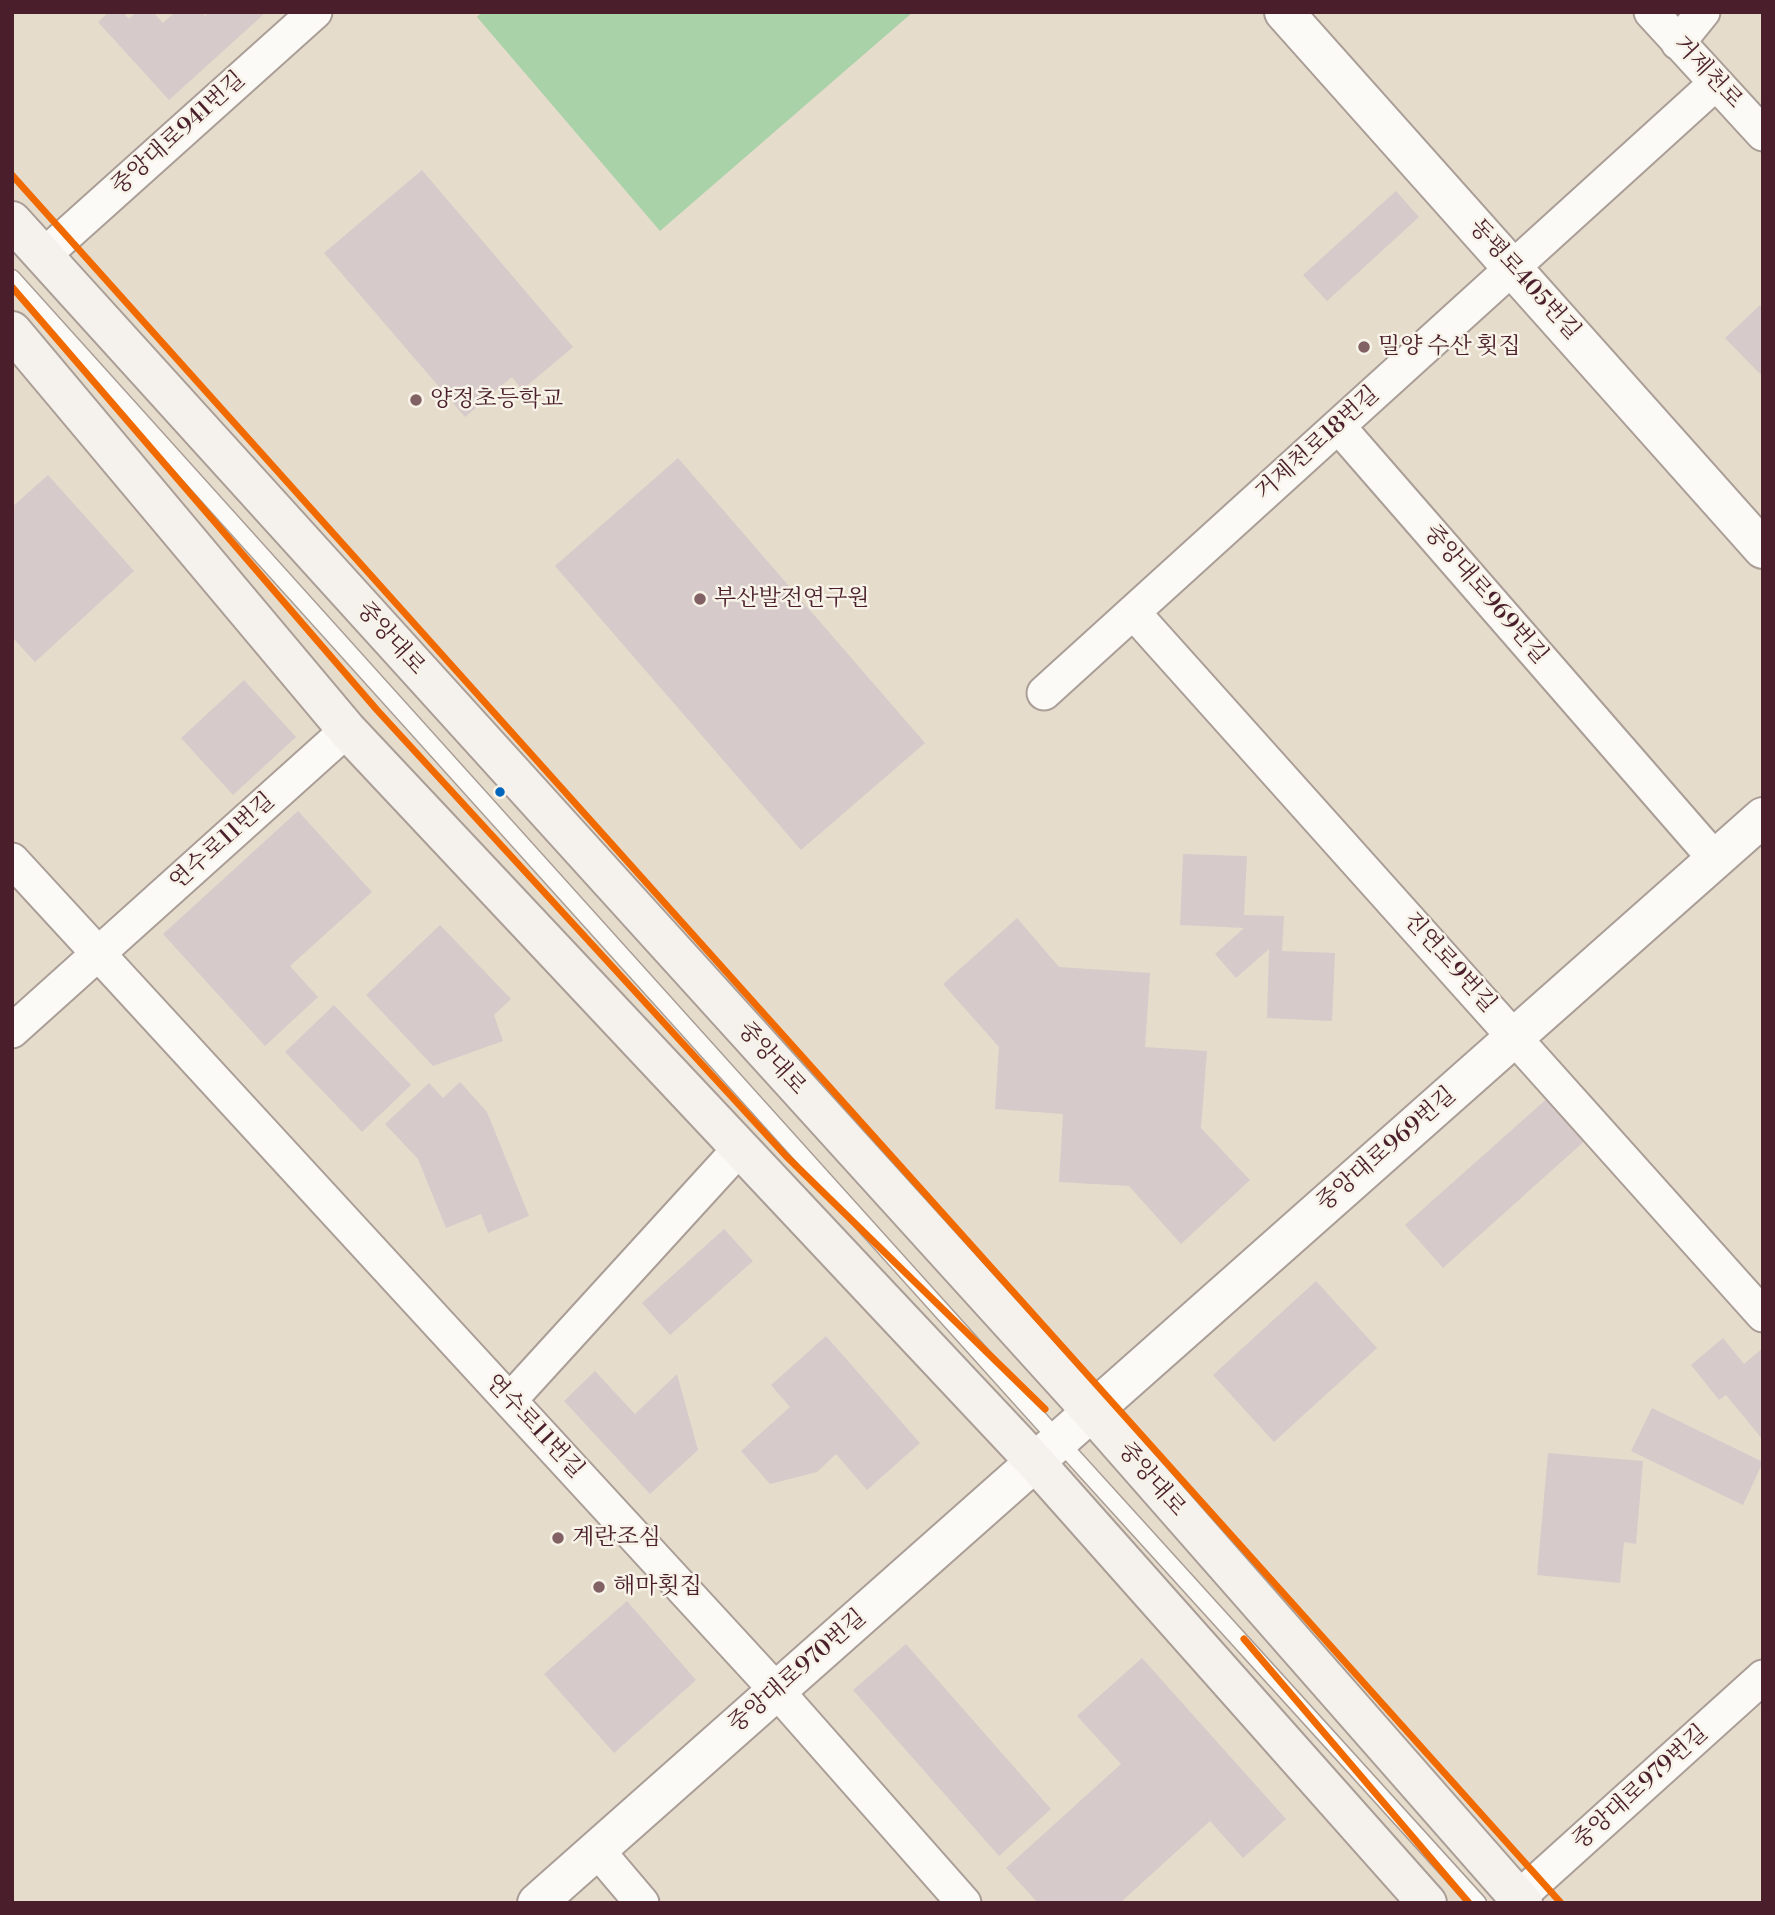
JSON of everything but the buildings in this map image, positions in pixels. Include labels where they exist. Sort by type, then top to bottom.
[{"type":"main road","name":"중앙대로","points":[[12,221],[1091,1411],[1520,1900]]},
{"type":"main road","points":[[12,331],[347,730],[740,1148],[1047,1452],[1427,1903]]},
{"type":"street","name":"중앙대로941번길","points":[[43,256],[315,12]]},
{"type":"street","name":"동평로405번길","points":[[1284,12],[1763,549]]},
{"type":"street","name":"거제천로","points":[[1651,12],[1763,134]]},
{"type":"street","points":[[1678,43],[1703,12]]},
{"type":"street","name":"거제천로18번길","points":[[1044,693],[1716,83]]},
{"type":"street","name":"중앙대로969번길","points":[[1338,426],[1715,859]]},
{"type":"street","name":"진연로9번길","points":[[1133,612],[1763,1315]]},
{"type":"street","name":"연수로11번길","points":[[99,955],[347,730]]},
{"type":"street","name":"중앙대로969번길","points":[[1047,1452],[1763,817]]},
{"type":"street","name":"연수로11번길","points":[[12,860],[776,1690],[964,1903]]},
{"type":"street","points":[[12,1031],[99,955]]},
{"type":"street","points":[[510,1400],[740,1148]]},
{"type":"street","name":"중앙대로970번길","points":[[537,1903],[1047,1452]]},
{"type":"street","name":"중앙대로979번길","points":[[1520,1900],[1763,1677]]},
{"type":"street","points":[[597,1850],[642,1903]]},
{"type":"lane","points":[[12,278],[1047,1452],[1478,1903]]},
{"type":"green space","points":[[482,12],[913,12],[660,231],[477,17]]},
{"type":"transit line","points":[[12,175],[1561,1903]]},
{"type":"transit line","points":[[12,287],[377,710],[786,1156],[1045,1409]]},
{"type":"transit line","points":[[1244,1639],[1469,1903]]},
{"type":"place","name":"밀양 수산 횟집","points":[[1364,347]]},
{"type":"place","name":"양정초등학교","points":[[416,400]]},
{"type":"place","name":"부산발전연구원","points":[[700,599]]},
{"type":"place","name":"계란조심","points":[[558,1538]]},
{"type":"place","name":"해마횟집","points":[[599,1587]]}]
